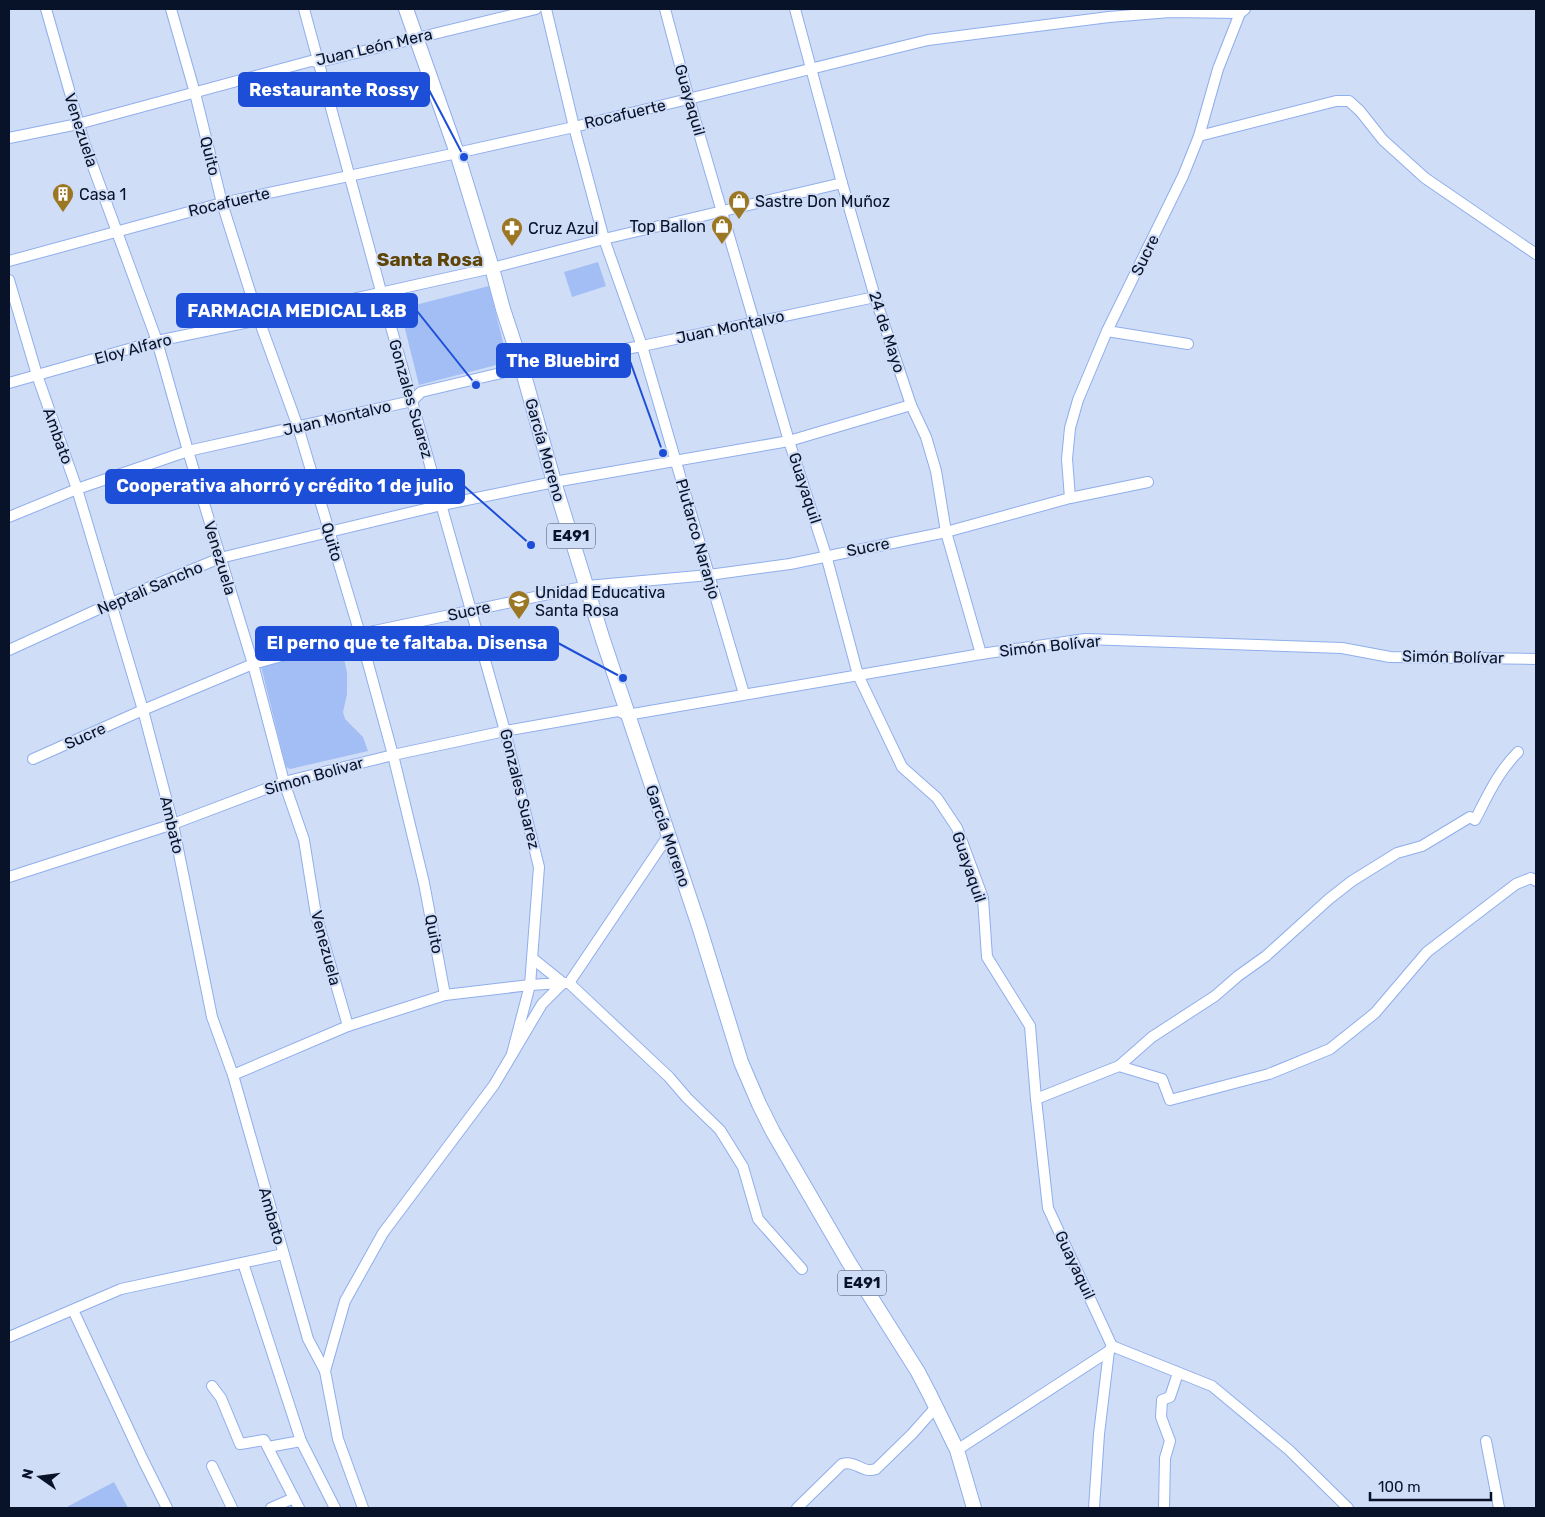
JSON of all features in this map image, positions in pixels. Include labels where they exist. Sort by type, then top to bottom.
[{"type":"highway","name":"García Moreno","points":[[406,9],[457,153],[522,368],[554,482],[627,715],[741,1062],[758,1104],[848,1261],[918,1372],[936,1407]]},
{"type":"highway","name":"E491","points":[[936,1407],[957,1450],[974,1508]]},
{"type":"street","name":"Venezuela","points":[[46,9],[78,124],[156,341],[253,664],[284,782],[304,840],[316,916],[348,1026]]},
{"type":"street","name":"Quito","points":[[171,9],[195,93],[222,203],[259,320],[298,427],[360,634],[393,755],[424,883],[446,995]]},
{"type":"street","name":"Gonzales Suarez","points":[[304,9],[381,292],[506,730],[539,867],[530,985],[512,1054]]},
{"type":"street","name":"Juan León Mera","points":[[9,138],[78,124],[311,61],[319,62],[536,9]]},
{"type":"street","name":"Plutarco Naranjo","points":[[546,9],[574,127],[604,239],[642,346],[744,694]]},
{"type":"street","name":"Guayaquil","points":[[665,9],[689,99],[789,441],[826,555],[858,675],[902,766],[937,798],[957,828],[983,898],[988,957],[1030,1026],[1048,1208],[1111,1348]]},
{"type":"street","name":"24 de Mayo","points":[[795,9],[875,297],[911,405],[926,437],[936,471],[946,532],[981,654]]},
{"type":"street","name":"Rocafuerte","points":[[9,261],[116,230],[222,203],[574,127],[928,40],[1109,13],[1170,10],[1243,11]]},
{"type":"street","name":"Sucre","points":[[1070,498],[1066,459],[1070,428],[1081,392],[1106,331],[1183,176],[1199,136],[1218,69],[1243,11]]},
{"type":"street","points":[[1199,136],[1336,100],[1349,101],[1360,111],[1383,140],[1425,178],[1536,254]]},
{"type":"street","name":"Eloy Alfaro","points":[[9,382],[156,341],[492,268],[604,239],[842,183]]},
{"type":"street","name":"Ambato","points":[[9,280],[36,375],[77,489],[143,710],[173,824],[212,1017],[233,1075],[308,1339],[325,1371]]},
{"type":"street","name":"Juan Montalvo","points":[[9,517],[77,489],[188,452],[412,401],[421,392],[522,368],[642,346],[875,297]]},
{"type":"street","points":[[1106,331],[1188,344]]},
{"type":"street","name":"Neptali Sancho","points":[[9,650],[112,603],[220,558],[329,531],[554,482],[789,441],[911,405]]},
{"type":"street","name":"Sucre","points":[[33,759],[253,664],[360,634],[587,586],[709,576],[790,564],[826,555],[946,532],[1070,498],[1148,482]]},
{"type":"street","name":"Simón Bolívar","points":[[627,715],[981,654],[1085,639],[1342,648],[1390,657],[1536,659]]},
{"type":"street","name":"Simon Bolivar","points":[[9,877],[173,824],[284,782],[506,730],[618,711],[627,715]]},
{"type":"street","points":[[1036,1099],[1119,1066],[1152,1037],[1215,996],[1238,976],[1266,956],[1329,899],[1352,881],[1397,852],[1422,846],[1470,818],[1475,820],[1498,776],[1518,752]]},
{"type":"street","points":[[363,1508],[338,1439],[325,1371],[345,1301],[383,1233],[494,1085],[542,1004],[566,983],[668,836]]},
{"type":"street","points":[[1119,1066],[1162,1080],[1170,1100],[1269,1074],[1330,1049],[1375,1013],[1427,952],[1516,884],[1531,878],[1536,881]]},
{"type":"street","points":[[532,958],[566,983],[669,1077],[687,1098],[720,1130],[743,1166],[758,1219],[802,1268]]},
{"type":"street","points":[[233,1075],[348,1026],[446,995],[530,985],[566,983]]},
{"type":"street","points":[[9,1337],[121,1289],[283,1254]]},
{"type":"street","points":[[243,1262],[301,1441],[335,1508]]},
{"type":"street","points":[[73,1310],[167,1508]]},
{"type":"street","points":[[1111,1348],[1212,1386],[1289,1450],[1348,1508]]},
{"type":"street","points":[[957,1450],[1111,1348]]},
{"type":"street","points":[[1094,1508],[1099,1434],[1111,1348]]},
{"type":"street","points":[[1164,1508],[1165,1458],[1170,1441],[1161,1417],[1162,1400],[1170,1396],[1178,1373]]},
{"type":"street","points":[[212,1386],[221,1398],[240,1444],[264,1440],[299,1508]]},
{"type":"street","points":[[797,1508],[842,1464],[849,1462],[864,1470],[871,1471],[876,1469],[912,1434],[936,1407]]},
{"type":"street","points":[[268,1447],[301,1441]]},
{"type":"street","points":[[1486,1441],[1499,1508]]},
{"type":"street","points":[[212,1466],[232,1508]]},
{"type":"street","points":[[271,1508],[294,1498]]},
{"type":"shaded area","points":[[598,262],[606,286],[572,297],[564,272]]},
{"type":"shaded area","points":[[489,286],[508,362],[419,385],[400,309]]},
{"type":"shaded area","points":[[338,644],[347,672],[347,694],[343,712],[345,719],[363,737],[368,751],[290,769],[286,767],[261,666]]},
{"type":"shaded area","points":[[114,1482],[128,1508],[65,1508]]},
{"type":"place","name":"Restaurante Rossy","points":[[464,157]]},
{"type":"place","name":"Casa 1","points":[[63,213]]},
{"type":"place","name":"Sastre Don Muñoz","points":[[739,220]]},
{"type":"place","name":"Top Ballon","points":[[722,245]]},
{"type":"place","name":"Cruz Azul","points":[[512,247]]},
{"type":"place","name":"FARMACIA MEDICAL L&B","points":[[476,385]]},
{"type":"place","name":"The Bluebird","points":[[663,453]]},
{"type":"place","name":"Cooperativa ahorró y crédito 1 de julio","points":[[531,545]]},
{"type":"place","name":"Unidad Educativa Santa Rosa","points":[[519,620]]},
{"type":"place","name":"El perno que te faltaba. Disensa","points":[[623,678]]},
{"type":"district","name":"Santa Rosa","points":[[430,259]]}]
